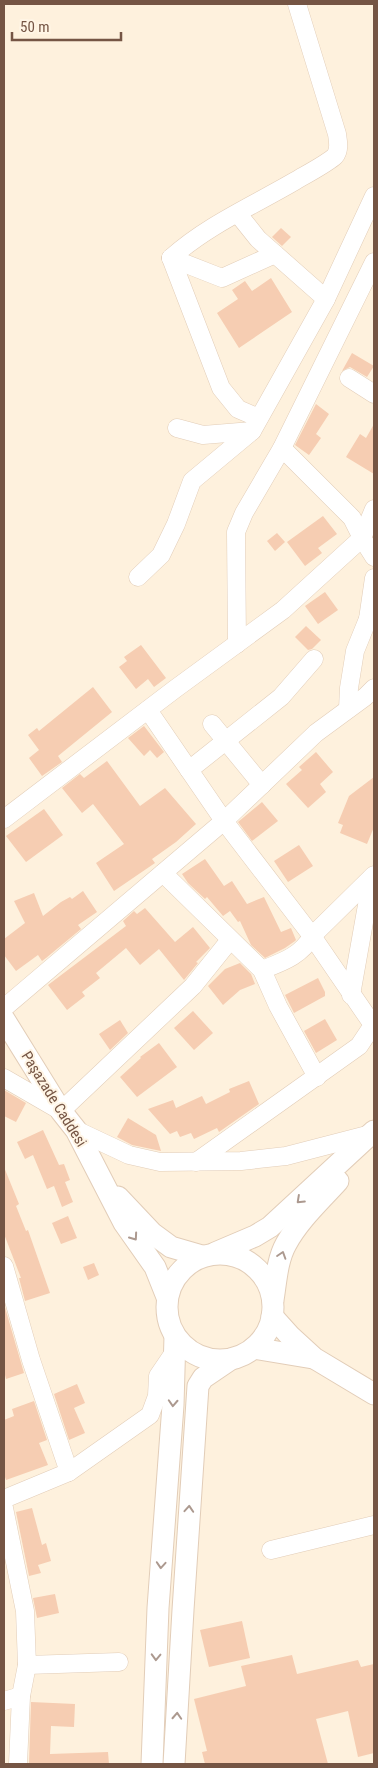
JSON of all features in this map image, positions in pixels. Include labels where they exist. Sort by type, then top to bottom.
[{"type":"street","points":[[171,258],[182,247],[306,175],[336,155],[338,146],[337,134],[297,4]]},
{"type":"street","points":[[138,577],[161,554],[176,524],[192,481],[255,425],[326,299],[374,196]]},
{"type":"street","points":[[238,214],[258,239],[326,299]]},
{"type":"street","points":[[171,258],[222,278],[275,254]]},
{"type":"street","points":[[171,258],[222,388],[238,409],[255,425]]},
{"type":"street","points":[[237,644],[236,532],[249,505],[282,448],[374,262]]},
{"type":"street","points":[[349,378],[374,394]]},
{"type":"street","points":[[177,428],[203,435],[255,425]]},
{"type":"street","points":[[282,448],[352,518],[374,557]]},
{"type":"street","points":[[4,819],[283,610],[362,538],[374,509]]},
{"type":"street","points":[[348,709],[349,688],[355,651],[371,620],[374,578]]},
{"type":"street","points":[[189,770],[281,697],[314,659]]},
{"type":"street","points":[[4,1008],[224,821],[316,733],[374,688]]},
{"type":"street","points":[[148,710],[224,821],[312,936],[373,1026],[360,1046],[196,1162]]},
{"type":"street","points":[[212,724],[262,785]]},
{"type":"street","points":[[163,873],[262,970],[278,1006],[317,1077]]},
{"type":"street","points":[[262,970],[289,960],[307,946],[312,936],[373,876]]},
{"type":"street","points":[[351,995],[373,876]]},
{"type":"street","points":[[4,1078],[61,1111],[193,986],[230,940]]},
{"type":"street","name":"Paşazade Caddesi","points":[[4,1019],[61,1111],[76,1130],[124,1223],[155,1267],[167,1297]]},
{"type":"street","points":[[76,1130],[129,1155],[160,1162],[241,1162],[286,1156],[374,1134]]},
{"type":"street","points":[[152,1764],[158,1608],[173,1405],[175,1344],[166,1311],[167,1297],[171,1284],[179,1272],[189,1263],[255,1236],[270,1227],[374,1134]]},
{"type":"street","points":[[175,1344],[184,1346],[194,1354],[212,1360],[231,1359],[243,1355],[263,1339],[269,1328],[278,1268],[286,1245],[300,1223],[340,1178],[374,1134]]},
{"type":"street","points":[[101,1180],[152,1232],[171,1247],[208,1255],[230,1254],[243,1258],[254,1266],[264,1277],[270,1289],[273,1309],[290,1336],[314,1358],[374,1394]]},
{"type":"street","points":[[4,1266],[30,1360],[69,1472]]},
{"type":"street","points":[[4,1499],[69,1472],[150,1415],[157,1396],[158,1376],[175,1344]]},
{"type":"street","points":[[254,1348],[314,1358]]},
{"type":"street","points":[[174,1764],[182,1610],[198,1386],[203,1378],[231,1359]]},
{"type":"street","points":[[4,1508],[25,1611],[27,1665],[21,1696],[18,1764]]},
{"type":"street","points":[[271,1550],[374,1525]]},
{"type":"street","points":[[27,1665],[119,1662]]},
{"type":"street","points":[[4,1702],[21,1696]]},
{"type":"building","points":[[281,228],[291,237],[282,246],[272,237]]},
{"type":"building","points":[[271,278],[292,312],[239,348],[217,313],[238,299],[232,290],[245,281],[252,291]]},
{"type":"building","points":[[352,353],[374,366],[367,377],[350,367],[342,371]]},
{"type":"building","points":[[316,404],[329,414],[316,434],[321,438],[309,455],[295,445]]},
{"type":"building","points":[[374,424],[374,474],[346,457],[360,434],[366,438]]},
{"type":"building","points":[[323,516],[337,534],[318,548],[322,553],[305,566],[287,542]]},
{"type":"building","points":[[277,533],[285,542],[275,551],[267,541]]},
{"type":"building","points":[[325,592],[338,610],[318,624],[305,606]]},
{"type":"building","points":[[306,626],[321,640],[312,649],[308,650],[295,637]]},
{"type":"building","points":[[141,645],[166,678],[154,687],[148,679],[136,689],[119,667],[127,661],[124,657]]},
{"type":"building","points":[[93,687],[112,712],[58,756],[62,762],[42,776],[29,758],[39,750],[28,735],[37,728],[39,731]]},
{"type":"building","points":[[144,726],[164,752],[157,758],[150,750],[144,756],[128,738]]},
{"type":"building","points":[[316,752],[333,772],[320,784],[326,792],[308,808],[286,784],[302,770],[299,767]]},
{"type":"building","points":[[107,761],[140,806],[165,788],[196,824],[176,842],[152,859],[155,863],[114,891],[96,863],[124,844],[93,804],[82,813],[62,788],[80,774],[84,778]]},
{"type":"building","points":[[374,777],[374,827],[367,844],[340,833],[343,825],[338,823],[349,796]]},
{"type":"building","points":[[262,802],[278,821],[252,841],[238,822]]},
{"type":"building","points":[[44,809],[63,835],[26,862],[6,836]]},
{"type":"building","points":[[299,845],[313,866],[288,882],[274,861]]},
{"type":"building","points":[[205,859],[224,886],[232,881],[247,904],[264,897],[281,932],[291,928],[296,940],[265,958],[251,945],[240,921],[238,922],[230,911],[223,916],[207,897],[205,899],[188,883],[182,874]]},
{"type":"building","points":[[83,891],[97,912],[78,925],[81,929],[42,961],[38,955],[16,971],[4,955],[4,939],[25,923],[14,901],[34,893],[43,916],[61,902],[70,897],[72,899]]},
{"type":"building","points":[[145,908],[175,942],[193,927],[210,948],[196,962],[198,963],[184,980],[159,949],[140,965],[126,948],[96,973],[100,978],[82,992],[85,996],[67,1010],[48,985],[126,926],[123,921],[134,911],[137,914]]},
{"type":"building","points":[[240,963],[251,974],[255,984],[240,990],[223,1005],[208,986],[225,969]]},
{"type":"building","points":[[318,978],[325,996],[294,1013],[285,995]]},
{"type":"building","points":[[193,1011],[213,1033],[194,1050],[174,1028]]},
{"type":"building","points":[[325,1019],[337,1040],[316,1053],[304,1031]]},
{"type":"building","points":[[120,1020],[128,1033],[110,1050],[99,1034]]},
{"type":"building","points":[[159,1043],[177,1067],[137,1097],[120,1077],[140,1057]]},
{"type":"building","points":[[249,1081],[259,1104],[219,1132],[217,1128],[194,1139],[191,1133],[180,1137],[177,1131],[170,1134],[148,1109],[173,1100],[176,1108],[202,1096],[206,1104],[230,1092],[229,1089]]},
{"type":"building","points":[[4,1090],[26,1103],[16,1122],[4,1116]]},
{"type":"building","points":[[128,1118],[156,1135],[161,1151],[132,1145],[117,1137]]},
{"type":"building","points":[[43,1130],[59,1165],[64,1164],[70,1180],[65,1182],[73,1202],[62,1207],[54,1186],[47,1189],[33,1155],[25,1159],[17,1142]]},
{"type":"building","points":[[4,1167],[19,1204],[16,1206],[26,1231],[28,1230],[50,1293],[25,1301],[19,1278],[21,1278],[4,1234]]},
{"type":"building","points":[[68,1216],[77,1238],[61,1244],[52,1223]]},
{"type":"building","points":[[94,1263],[99,1275],[88,1280],[83,1267]]},
{"type":"building","points":[[4,1304],[24,1373],[6,1379],[4,1371]]},
{"type":"building","points":[[77,1384],[85,1403],[74,1408],[85,1433],[69,1440],[54,1394]]},
{"type":"building","points":[[34,1401],[47,1440],[39,1443],[48,1465],[6,1480],[4,1474],[4,1420],[14,1416],[12,1409]]},
{"type":"building","points":[[32,1508],[42,1545],[46,1543],[51,1561],[38,1565],[41,1573],[29,1576],[16,1512]]},
{"type":"building","points":[[55,1594],[59,1613],[37,1618],[33,1598]]},
{"type":"building","points":[[242,1621],[250,1658],[209,1667],[200,1630]]},
{"type":"building","points":[[292,1655],[297,1674],[358,1660],[361,1667],[374,1664],[374,1753],[358,1757],[348,1711],[316,1719],[328,1764],[205,1764],[202,1752],[207,1751],[194,1699],[246,1686],[241,1666]]},
{"type":"building","points":[[31,1702],[75,1704],[74,1727],[51,1726],[50,1754],[108,1752],[109,1764],[29,1764]]}]
